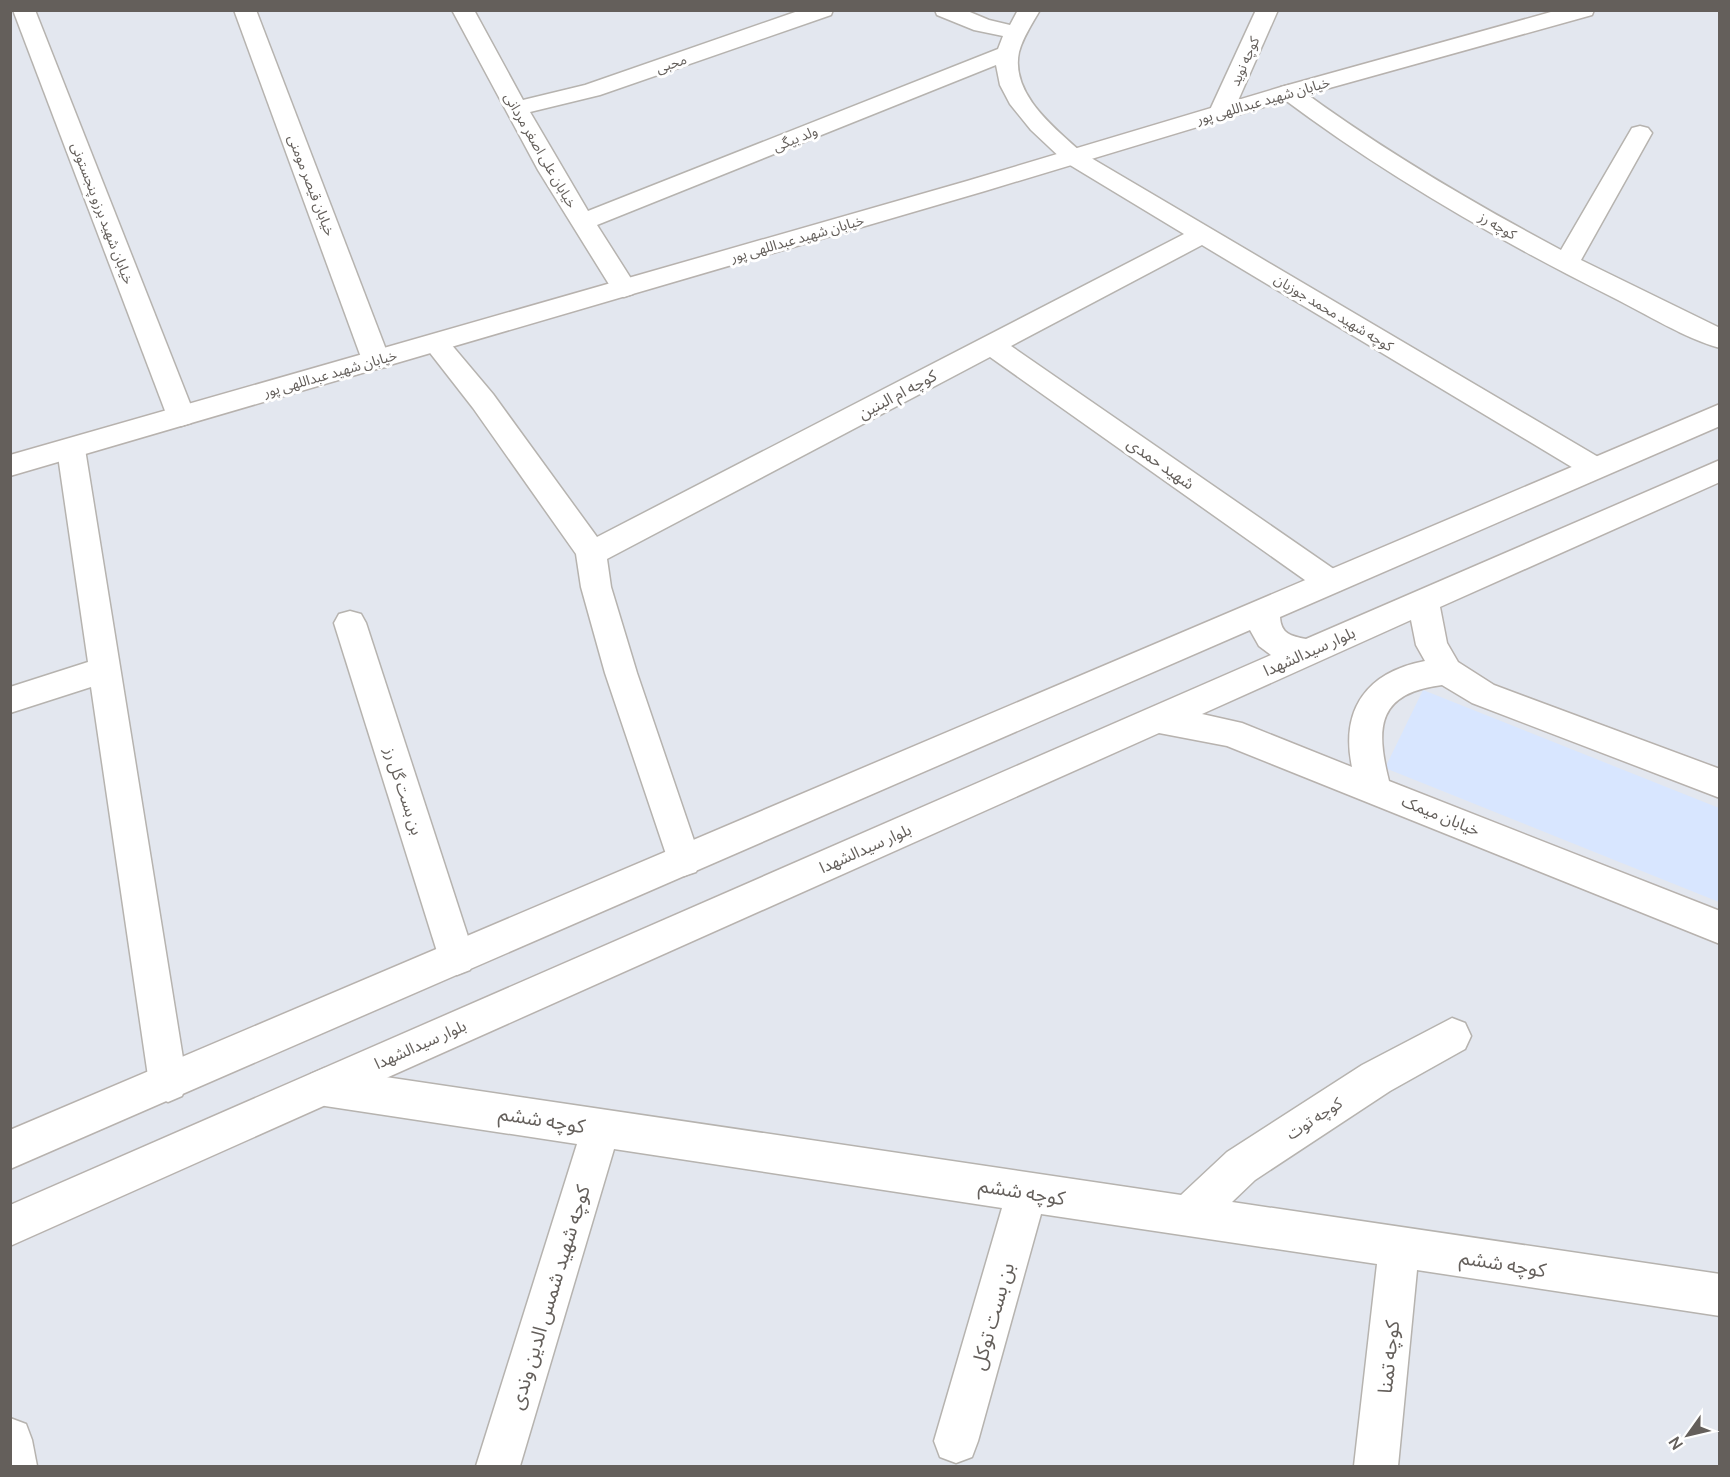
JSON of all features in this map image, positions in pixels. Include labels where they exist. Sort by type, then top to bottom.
[{"type":"street","name":"خیابان شهید برزو پنجستونی","points":[[24,10],[181,417]]},
{"type":"street","name":"خیابان قیصر مومنی","points":[[245,10],[376,360]]},
{"type":"street","name":"خیابان علی اصغر مردانی","points":[[462,10],[550,170],[624,288]]},
{"type":"street","name":"محبی","points":[[517,108],[592,90],[823,10]]},
{"type":"street","points":[[945,10],[982,25],[1012,43],[1029,10]]},
{"type":"street","name":"کوچه نوید","points":[[1221,112],[1267,10]]},
{"type":"street","name":"خیابان شهید عبداللهی پور","points":[[10,466],[1289,92],[1584,10]]},
{"type":"street","name":"کوچه شهید محمد جوزیان","points":[[1012,43],[1006,68],[1013,90],[1039,126],[1073,157],[1595,468]]},
{"type":"street","name":"ولد بیگی","points":[[583,222],[1012,43]]},
{"type":"street","name":"کوچه رز","points":[[1289,92],[1374,154],[1566,264],[1719,339]]},
{"type":"street","points":[[1566,264],[1640,132]]},
{"type":"street","name":"کوچه ام البنین","points":[[591,554],[1203,234]]},
{"type":"street","points":[[436,343],[483,401],[591,554],[596,586],[621,673],[684,861]]},
{"type":"street","name":"شهید حمدی","points":[[992,345],[1330,582]]},
{"type":"street","points":[[10,1150],[1719,414]]},
{"type":"street","points":[[71,449],[168,1083]]},
{"type":"street","name":"بلوار سیدالشهدا","points":[[10,1226],[1719,470]]},
{"type":"street","points":[[1423,601],[1432,645],[1447,671],[1483,694],[1719,784]]},
{"type":"street","points":[[1264,611],[1264,627],[1270,640],[1281,647],[1308,652]]},
{"type":"street","name":"بن بست گل رز","points":[[350,623],[457,958]]},
{"type":"street","points":[[10,700],[105,670]]},
{"type":"street","points":[[1374,788],[1364,735],[1368,716],[1383,695],[1401,681],[1420,675],[1447,671]]},
{"type":"street","name":"خیابان میمک","points":[[1157,719],[1230,733],[1374,788],[1719,928]]},
{"type":"street","name":"کوچه توت","points":[[1188,1216],[1241,1167],[1376,1078],[1452,1036]]},
{"type":"street","name":"کوچه ششم","points":[[325,1087],[1719,1295]]},
{"type":"street","name":"کوچه شهید شمس الدین وندی","points":[[498,1467],[601,1128]]},
{"type":"street","name":"بن بست توکل","points":[[956,1441],[1027,1192]]},
{"type":"street","name":"کوچه تمنا","points":[[1376,1467],[1399,1247]]},
{"type":"street","points":[[10,1440],[15,1467]]},
{"type":"shaded area","points":[[1423,690],[1719,808],[1719,902],[1385,768]]}]
